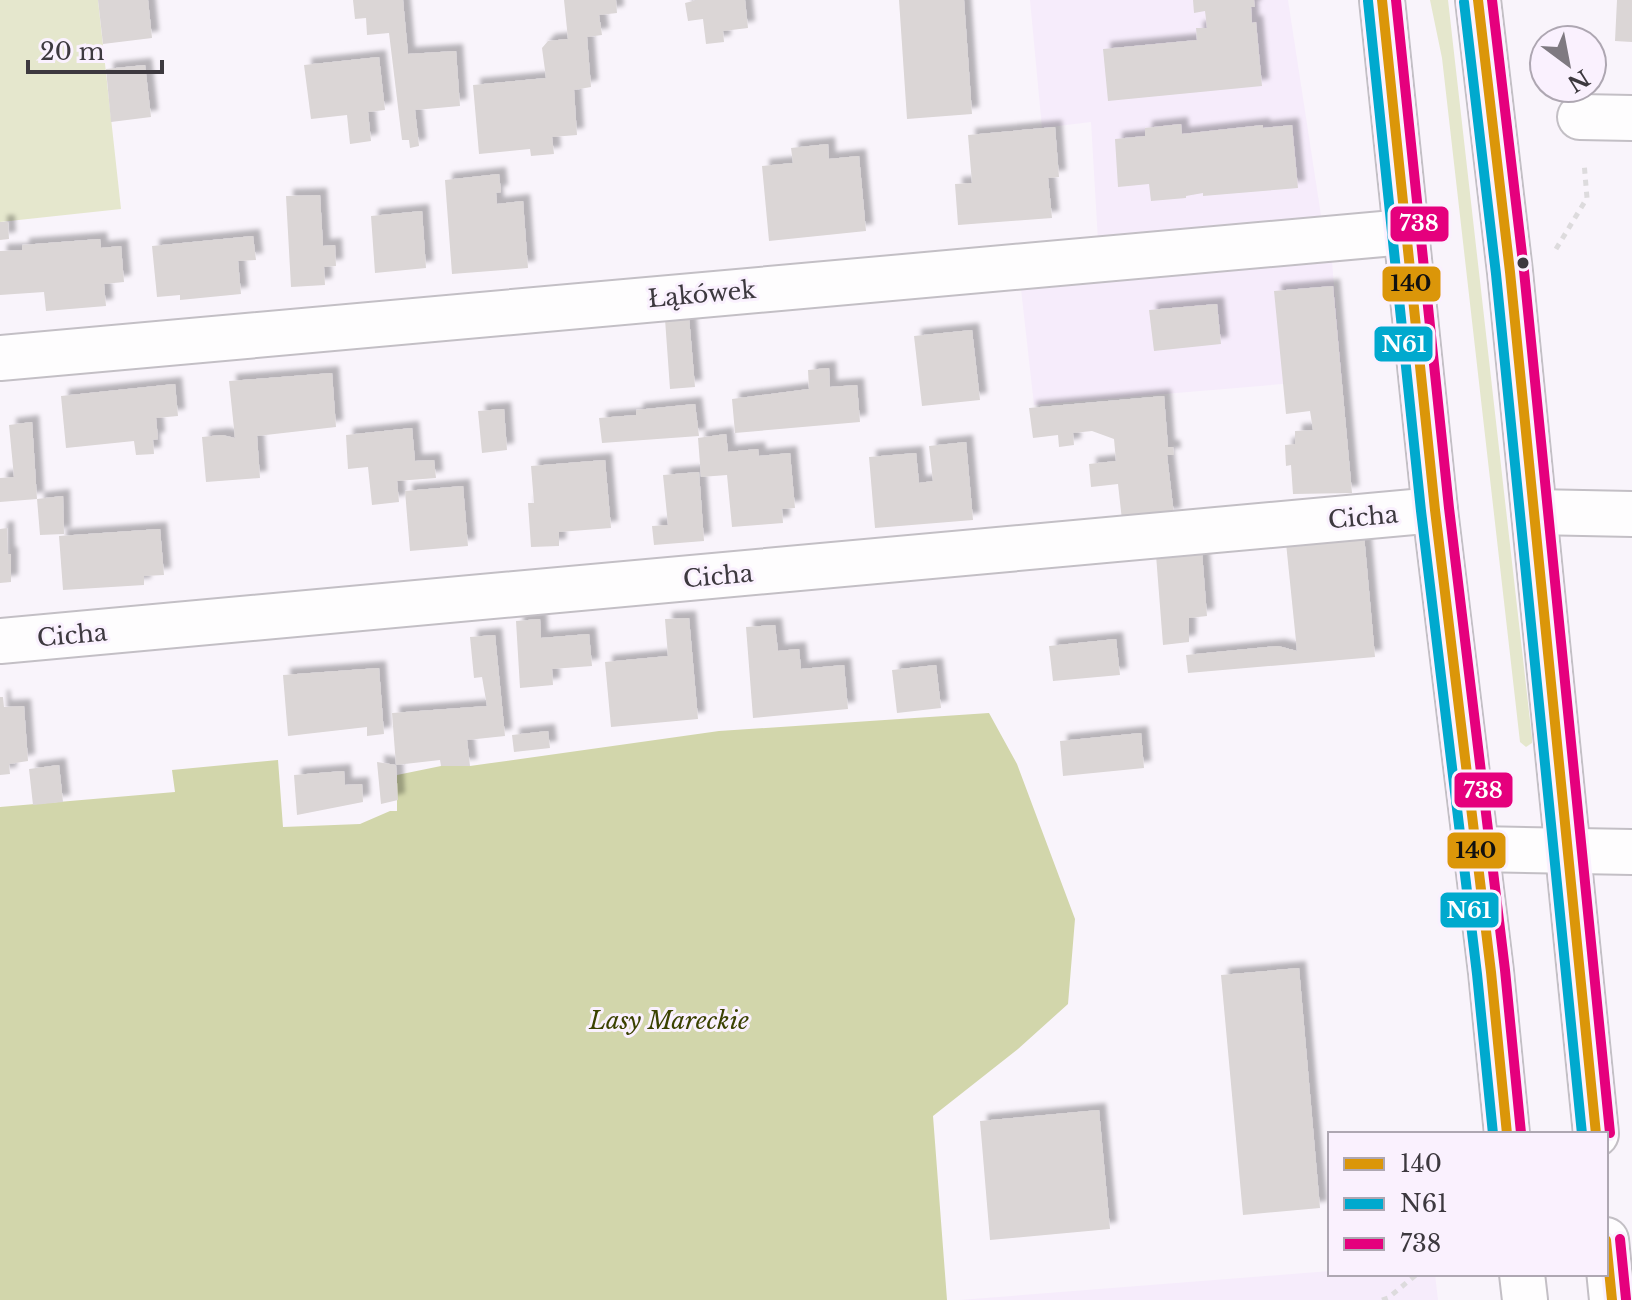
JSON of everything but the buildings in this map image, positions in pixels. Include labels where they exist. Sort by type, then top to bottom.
[{"type":"street","points":[[1382,0],[1435,510],[1477,849],[1507,1132]]},
{"type":"street","points":[[1478,0],[1534,512],[1596,1132]]},
{"type":"street","points":[[1580,117],[1632,118]]},
{"type":"street","name":"Łąkówek","points":[[0,358],[1405,232]]},
{"type":"street","name":"Cicha","points":[[0,641],[1435,510]]},
{"type":"street","points":[[1534,512],[1632,514]]},
{"type":"street","points":[[1477,849],[1632,852]]},
{"type":"street","points":[[1608,1260],[1612,1300]]},
{"type":"street","points":[[1522,1276],[1525,1300]]},
{"type":"path","points":[[1556,249],[1587,198],[1580,117]]},
{"type":"path","points":[[1382,1300],[1415,1276]]},
{"type":"shaded area","points":[[1030,0],[1288,0],[1322,222],[1098,241],[1091,122],[1042,128]]},
{"type":"shaded area","points":[[1331,250],[1342,379],[1034,405],[1021,289]]},
{"type":"shaded area","points":[[1328,1271],[1328,1276],[1435,1276],[1438,1300],[959,1300]]},
{"type":"green space","points":[[0,0],[98,0],[121,209],[0,222]]},
{"type":"green space","points":[[1430,0],[1448,0],[1532,738],[1532,743],[1526,747],[1520,742],[1442,58]]},
{"type":"green space","name":"Lasy Mareckie","points":[[989,713],[1017,764],[1075,919],[1068,1004],[1018,1049],[933,1116],[947,1300],[0,1300],[0,807],[175,792],[172,770],[278,760],[283,827],[360,824],[397,811],[397,775],[441,766],[470,766],[719,731]]},
{"type":"transit line","name":"140","points":[[1382,0],[1435,510],[1491,972],[1507,1132]]},
{"type":"transit line","name":"738","points":[[1396,0],[1449,508],[1505,970],[1521,1132]]},
{"type":"transit line","name":"140","points":[[1478,0],[1510,272],[1596,1132]]},
{"type":"transit line","name":"738","points":[[1492,0],[1524,271],[1610,1133]]},
{"type":"transit line","name":"N61","points":[[1368,1],[1421,511],[1477,974],[1493,1132]]},
{"type":"transit line","name":"N61","points":[[1464,2],[1496,274],[1582,1132]]},
{"type":"transit line","name":"738","points":[[1620,1239],[1626,1299]]},
{"type":"transit line","name":"140","points":[[1608,1260],[1612,1300]]}]
